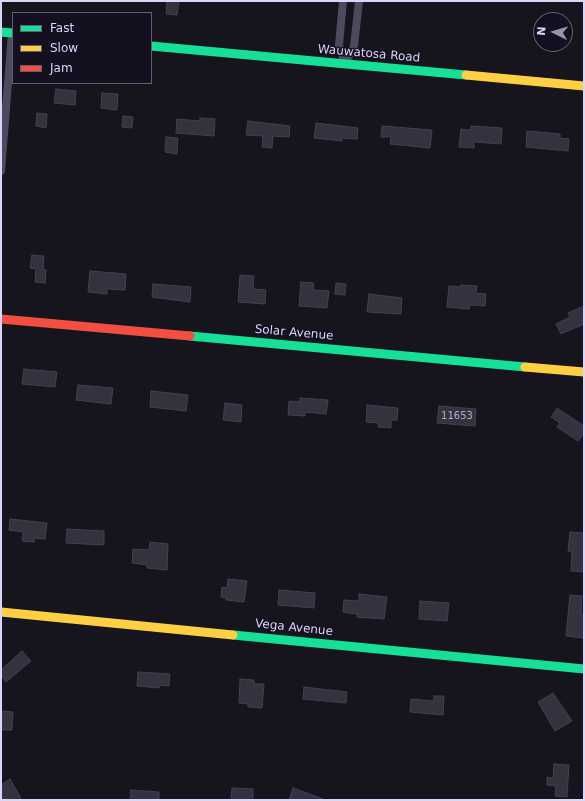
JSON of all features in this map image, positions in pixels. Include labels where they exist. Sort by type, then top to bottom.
[{"type":"street","points":[[343,1],[339,45],[345,64]]},
{"type":"street","points":[[345,64],[354,46],[359,1]]},
{"type":"street","points":[[1,32],[12,33]]},
{"type":"street","points":[[1,171],[12,44]]},
{"type":"street","name":"Wauwatosa Road","points":[[152,46],[584,86]]},
{"type":"street","name":"Solar Avenue","points":[[1,319],[584,372]]},
{"type":"street","name":"Vega Avenue","points":[[1,612],[584,668]]},
{"type":"building","points":[[167,1],[179,1],[177,15],[166,14]]},
{"type":"building","points":[[56,89],[76,91],[75,105],[54,103]]},
{"type":"building","points":[[102,93],[118,94],[117,110],[101,108]]},
{"type":"building","points":[[37,113],[47,114],[46,128],[36,126]]},
{"type":"building","points":[[123,116],[133,117],[132,128],[122,127]]},
{"type":"building","points":[[200,118],[215,119],[214,136],[176,133],[177,119],[200,121]]},
{"type":"building","points":[[248,121],[290,126],[289,137],[273,136],[272,148],[262,147],[263,136],[246,135]]},
{"type":"building","points":[[316,123],[358,128],[357,139],[342,138],[342,141],[314,138]]},
{"type":"building","points":[[382,126],[432,130],[430,148],[390,144],[391,137],[381,137]]},
{"type":"building","points":[[471,126],[502,128],[501,144],[474,142],[474,148],[459,147],[461,129],[471,130]]},
{"type":"building","points":[[527,131],[560,134],[560,138],[569,139],[568,151],[526,147]]},
{"type":"building","points":[[166,137],[178,138],[177,154],[165,152]]},
{"type":"building","points":[[32,255],[44,256],[43,269],[46,270],[45,283],[35,282],[36,269],[30,268]]},
{"type":"building","points":[[90,271],[126,274],[125,290],[107,289],[107,294],[88,292]]},
{"type":"building","points":[[240,275],[254,276],[253,289],[266,290],[265,304],[238,302]]},
{"type":"building","points":[[301,282],[314,283],[313,290],[329,291],[327,308],[299,306]]},
{"type":"building","points":[[336,283],[346,284],[345,295],[335,294]]},
{"type":"building","points":[[153,284],[191,287],[190,302],[152,297]]},
{"type":"building","points":[[461,285],[477,286],[476,293],[486,294],[485,306],[470,305],[469,309],[447,307],[449,286],[461,287]]},
{"type":"building","points":[[369,294],[402,298],[401,314],[367,312]]},
{"type":"building","points":[[584,306],[584,324],[561,334],[556,324],[570,317],[568,313]]},
{"type":"building","points":[[24,369],[57,372],[55,387],[22,384]]},
{"type":"building","points":[[78,385],[113,388],[111,404],[76,400]]},
{"type":"building","points":[[151,391],[188,395],[186,411],[150,407]]},
{"type":"building","points":[[300,398],[328,400],[326,414],[305,412],[305,416],[288,415],[289,401],[300,402]]},
{"type":"building","points":[[225,403],[242,405],[241,422],[223,420]]},
{"type":"building","points":[[367,405],[398,408],[397,420],[391,420],[391,428],[378,427],[379,423],[366,422]]},
{"type":"building","points":[[439,406],[476,409],[475,426],[437,423]]},
{"type":"building","points":[[557,408],[584,426],[584,433],[578,441],[557,427],[560,423],[551,417]]},
{"type":"building","points":[[10,519],[47,523],[45,539],[34,538],[34,542],[22,541],[23,532],[9,530]]},
{"type":"building","points":[[67,529],[104,531],[104,545],[66,543]]},
{"type":"building","points":[[570,532],[584,533],[584,572],[571,571],[572,551],[568,551]]},
{"type":"building","points":[[150,542],[168,544],[167,570],[147,568],[147,565],[132,563],[133,549],[149,550]]},
{"type":"building","points":[[228,579],[247,581],[244,602],[226,600],[226,598],[221,597],[222,587],[227,588]]},
{"type":"building","points":[[279,590],[315,593],[314,608],[278,605]]},
{"type":"building","points":[[359,594],[387,597],[384,619],[357,617],[357,614],[343,612],[344,600],[359,601]]},
{"type":"building","points":[[570,595],[582,596],[581,614],[584,614],[583,638],[566,636]]},
{"type":"building","points":[[420,601],[449,603],[447,621],[419,619]]},
{"type":"building","points":[[22,651],[31,661],[6,682],[1,675],[1,670]]},
{"type":"building","points":[[138,672],[170,674],[169,686],[160,685],[159,688],[137,686]]},
{"type":"building","points":[[240,679],[254,680],[254,684],[264,684],[262,708],[248,707],[248,704],[239,703]]},
{"type":"building","points":[[304,687],[347,692],[346,703],[303,699]]},
{"type":"building","points":[[553,693],[572,721],[555,731],[538,702]]},
{"type":"building","points":[[434,696],[444,696],[443,715],[410,712],[411,699],[434,701]]},
{"type":"building","points":[[1,711],[13,712],[12,730],[1,730]]},
{"type":"building","points":[[554,764],[569,765],[567,797],[555,796],[556,786],[547,785],[547,777],[553,778]]},
{"type":"building","points":[[10,779],[22,800],[4,800],[1,796],[1,785]]},
{"type":"building","points":[[232,788],[253,789],[253,800],[231,800]]},
{"type":"building","points":[[293,788],[323,799],[323,800],[289,800]]},
{"type":"building","points":[[131,790],[159,792],[159,800],[130,800]]},
{"type":"traffic: fast","points":[[1,32],[12,33]]},
{"type":"traffic: fast","points":[[152,46],[466,75]]},
{"type":"traffic: fast","points":[[190,336],[525,367]]},
{"type":"traffic: fast","points":[[233,635],[584,669]]},
{"type":"traffic: slow","points":[[466,75],[584,86]]},
{"type":"traffic: slow","points":[[525,367],[584,372]]},
{"type":"traffic: slow","points":[[1,612],[233,635]]},
{"type":"traffic: jam","points":[[1,319],[190,336]]}]
